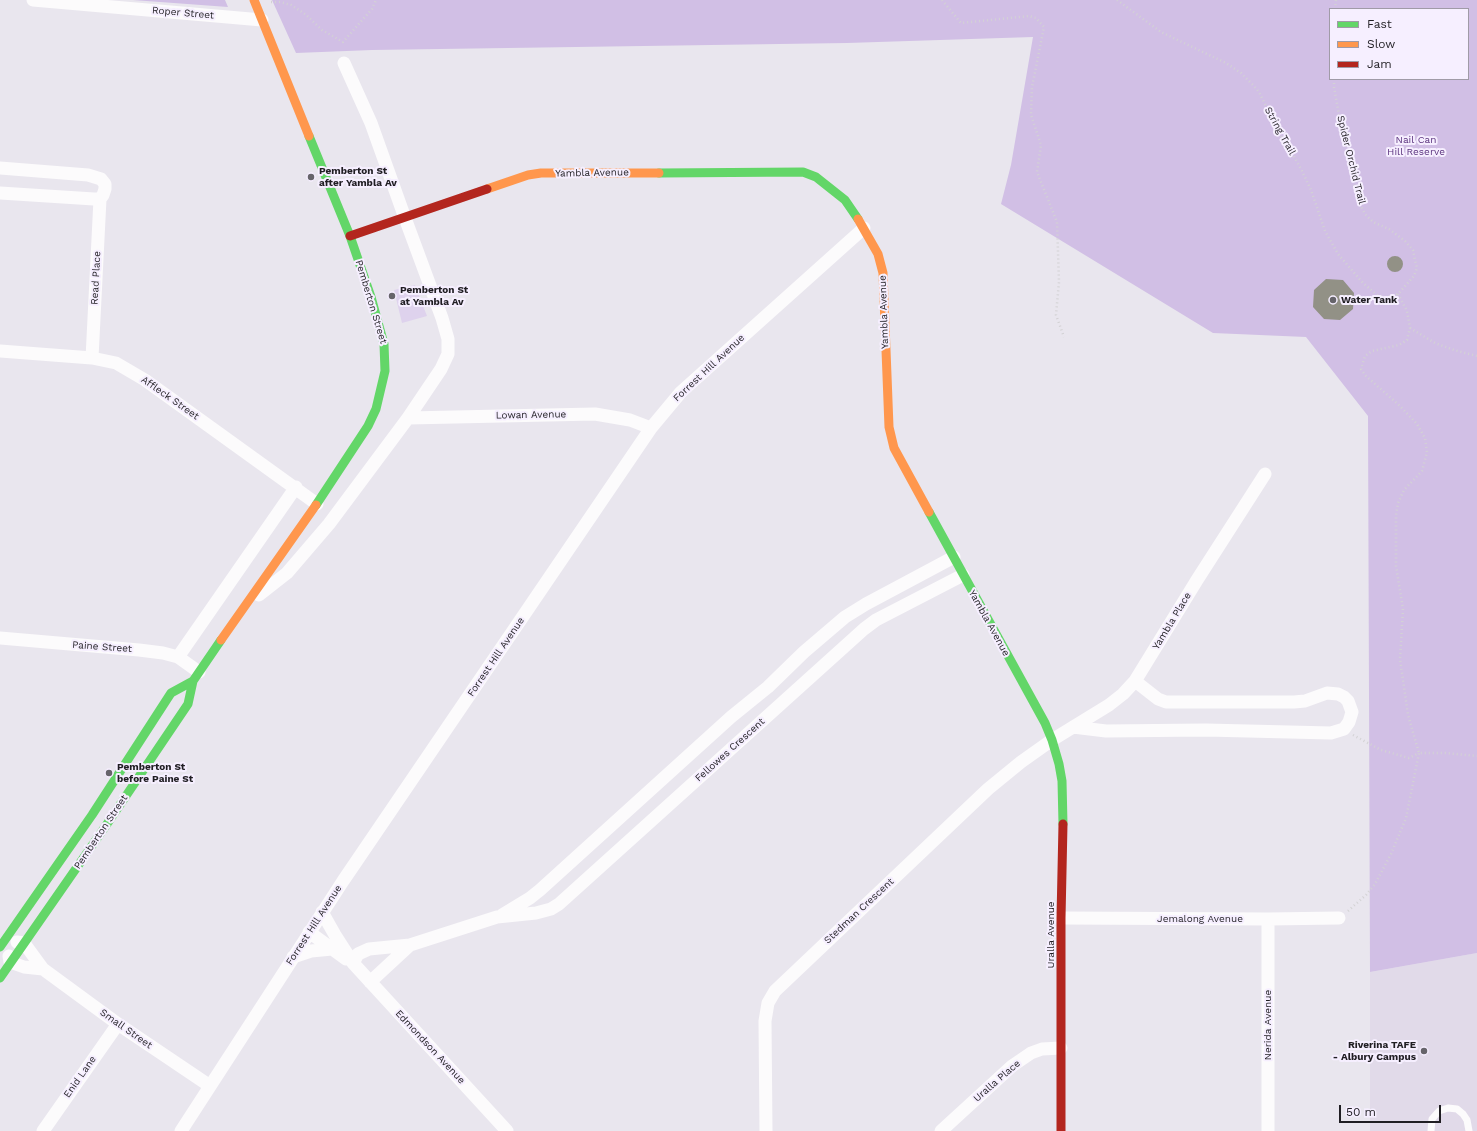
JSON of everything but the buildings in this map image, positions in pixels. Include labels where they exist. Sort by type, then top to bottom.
[{"type":"street","name":"Roper Street","points":[[33,0],[262,20]]},
{"type":"street","name":"Pemberton Street","points":[[0,978],[188,704],[196,677],[317,504],[368,426],[376,409],[385,371],[384,344],[371,297],[350,236],[254,1]]},
{"type":"street","name":"Pemberton Street","points":[[245,606],[287,573],[329,524],[408,418],[441,369],[448,354],[448,339],[444,323],[371,123],[344,63]]},
{"type":"street","name":"Read Place","points":[[0,168],[88,175],[101,179],[105,184],[103,195],[100,198],[92,358]]},
{"type":"street","name":"Yambla Avenue","points":[[350,236],[528,175],[541,173],[792,171],[803,172],[816,177],[829,186],[845,200],[864,228],[878,254],[883,273],[889,427],[894,448],[1045,723],[1052,740]]},
{"type":"street","points":[[0,193],[94,200],[100,198]]},
{"type":"street","name":"Forrest Hill Avenue","points":[[181,1131],[322,912],[651,428],[681,392],[864,228]]},
{"type":"street","name":"Affleck Street","points":[[0,351],[92,358],[116,363],[145,380],[296,487],[317,504]]},
{"type":"street","name":"Lowan Avenue","points":[[408,418],[595,414],[630,420],[651,428]]},
{"type":"street","name":"Yambla Place","points":[[1052,740],[1109,705],[1135,681],[1197,580],[1265,474]]},
{"type":"street","points":[[178,657],[296,487]]},
{"type":"street","name":"Fellowes Crescent","points":[[497,918],[530,898],[540,890],[731,717],[768,687],[804,652],[845,617],[866,604],[954,557]]},
{"type":"street","name":"Fellowes Crescent","points":[[353,963],[358,954],[369,949],[410,945],[497,918],[536,913],[550,909],[559,904],[864,628],[876,620],[963,576]]},
{"type":"street","name":"Paine Street","points":[[0,638],[139,650],[178,657],[196,677]]},
{"type":"street","name":"Pemberton Street","points":[[2,941],[92,815],[171,693],[196,677]]},
{"type":"street","points":[[1073,726],[1106,731],[1206,730],[1331,733],[1344,729],[1351,718],[1351,707],[1348,701],[1338,694],[1327,693],[1305,701],[1294,702],[1166,702],[1158,699],[1135,681]]},
{"type":"street","name":"Uralla Avenue","points":[[1052,740],[1059,764],[1063,797],[1061,918],[1061,1131]]},
{"type":"street","name":"Stedman Crescent","points":[[766,1131],[765,1021],[768,1003],[775,991],[988,790],[1020,762],[1052,740]]},
{"type":"street","points":[[92,815],[107,824]]},
{"type":"street","name":"Edmondson Avenue","points":[[322,912],[334,935],[353,963],[507,1131]]},
{"type":"street","name":"Jemalong Avenue","points":[[1061,918],[1339,918]]},
{"type":"street","name":"Nerida Avenue","points":[[1268,919],[1268,1131]]},
{"type":"street","name":"Edmondson Avenue","points":[[309,932],[353,963]]},
{"type":"street","points":[[10,962],[2,941],[24,943]]},
{"type":"street","name":"Small Street","points":[[24,943],[43,969],[118,1024],[210,1086]]},
{"type":"street","name":"Fellowes Crescent","points":[[370,982],[410,945]]},
{"type":"street","points":[[293,957],[311,951],[332,949]]},
{"type":"street","name":"Small Street","points":[[10,962],[24,967],[43,969]]},
{"type":"street","name":"Enid Lane","points":[[43,1131],[118,1024]]},
{"type":"street","name":"Uralla Place","points":[[941,1131],[1012,1066],[1031,1053],[1042,1049],[1061,1048]]},
{"type":"lane","points":[[1430,1131],[1432,1120],[1439,1111],[1448,1108],[1457,1109],[1463,1114],[1467,1120],[1469,1131]]},
{"type":"path","points":[[254,1],[280,2],[291,5],[322,30],[343,42],[372,9],[376,0]]},
{"type":"path","points":[[942,0],[961,23],[1029,16],[1036,18],[1044,27],[1032,87],[1031,115],[1041,146],[1037,172],[1058,222],[1059,282],[1056,315],[1064,337]]},
{"type":"path","name":"String Trail","points":[[1117,0],[1161,32],[1226,62],[1241,73],[1253,85],[1259,92],[1283,140],[1302,171],[1311,190],[1325,231],[1338,254],[1377,295],[1385,297],[1398,294]]},
{"type":"path","name":"Spider Orchid Trail","points":[[1334,80],[1339,115],[1358,200],[1365,214],[1373,222],[1389,230],[1405,241],[1413,250],[1417,268],[1414,276],[1398,294]]},
{"type":"path","points":[[1339,918],[1366,895],[1375,884],[1391,854],[1406,818],[1419,753],[1408,715],[1400,659],[1403,610],[1396,566],[1395,540],[1398,502],[1404,490],[1422,471],[1427,452],[1425,438],[1417,424],[1400,406],[1366,376],[1361,369],[1365,356],[1372,351],[1399,345],[1407,340],[1410,328],[1407,310],[1398,294]]},
{"type":"path","points":[[1410,328],[1435,343],[1477,356]]},
{"type":"path","points":[[1344,729],[1381,750],[1409,758],[1419,753],[1445,753],[1477,756]]},
{"type":"shaded area","points":[[415,285],[427,316],[402,323],[394,290]]},
{"type":"shaded area","name":"Riverina TAFE - Albury Campus","points":[[1477,953],[1477,1131],[1370,1131],[1370,972]]},
{"type":"green space","points":[[133,0],[225,0],[228,7]]},
{"type":"green space","name":"Nail Can Hill Reserve","points":[[272,0],[1477,0],[1477,953],[1370,972],[1368,416],[1306,337],[1213,333],[1001,204],[1011,165],[1033,37],[847,43],[372,50],[296,53]]},
{"type":"traffic: fast","points":[[309,136],[350,236],[371,297],[384,344],[385,371],[376,409],[368,426],[316,505]]},
{"type":"traffic: fast","points":[[659,173],[803,172],[816,177],[845,200],[858,219]]},
{"type":"traffic: fast","points":[[929,512],[1045,723],[1059,764],[1062,781],[1063,824]]},
{"type":"traffic: fast","points":[[0,978],[188,704],[193,681],[221,640]]},
{"type":"traffic: fast","points":[[0,947],[92,815],[171,693],[193,681]]},
{"type":"traffic: slow","points":[[254,0],[309,136]]},
{"type":"traffic: slow","points":[[487,189],[528,175],[541,173],[659,173]]},
{"type":"traffic: slow","points":[[858,219],[878,254],[883,273],[889,427],[894,448],[929,512]]},
{"type":"traffic: slow","points":[[221,640],[316,505]]},
{"type":"traffic: jam","points":[[350,236],[487,189]]},
{"type":"traffic: jam","points":[[1061,1131],[1061,918],[1063,824]]},
{"type":"place","name":"Pemberton St after Yambla Av","points":[[311,177]]},
{"type":"place","name":"Pemberton St at Yambla Av","points":[[392,296]]},
{"type":"place","name":"Water Tank","points":[[1333,300]]},
{"type":"place","name":"Pemberton St before Paine St","points":[[109,773]]},
{"type":"place","name":"Riverina TAFE - Albury Campus","points":[[1424,1051]]}]
